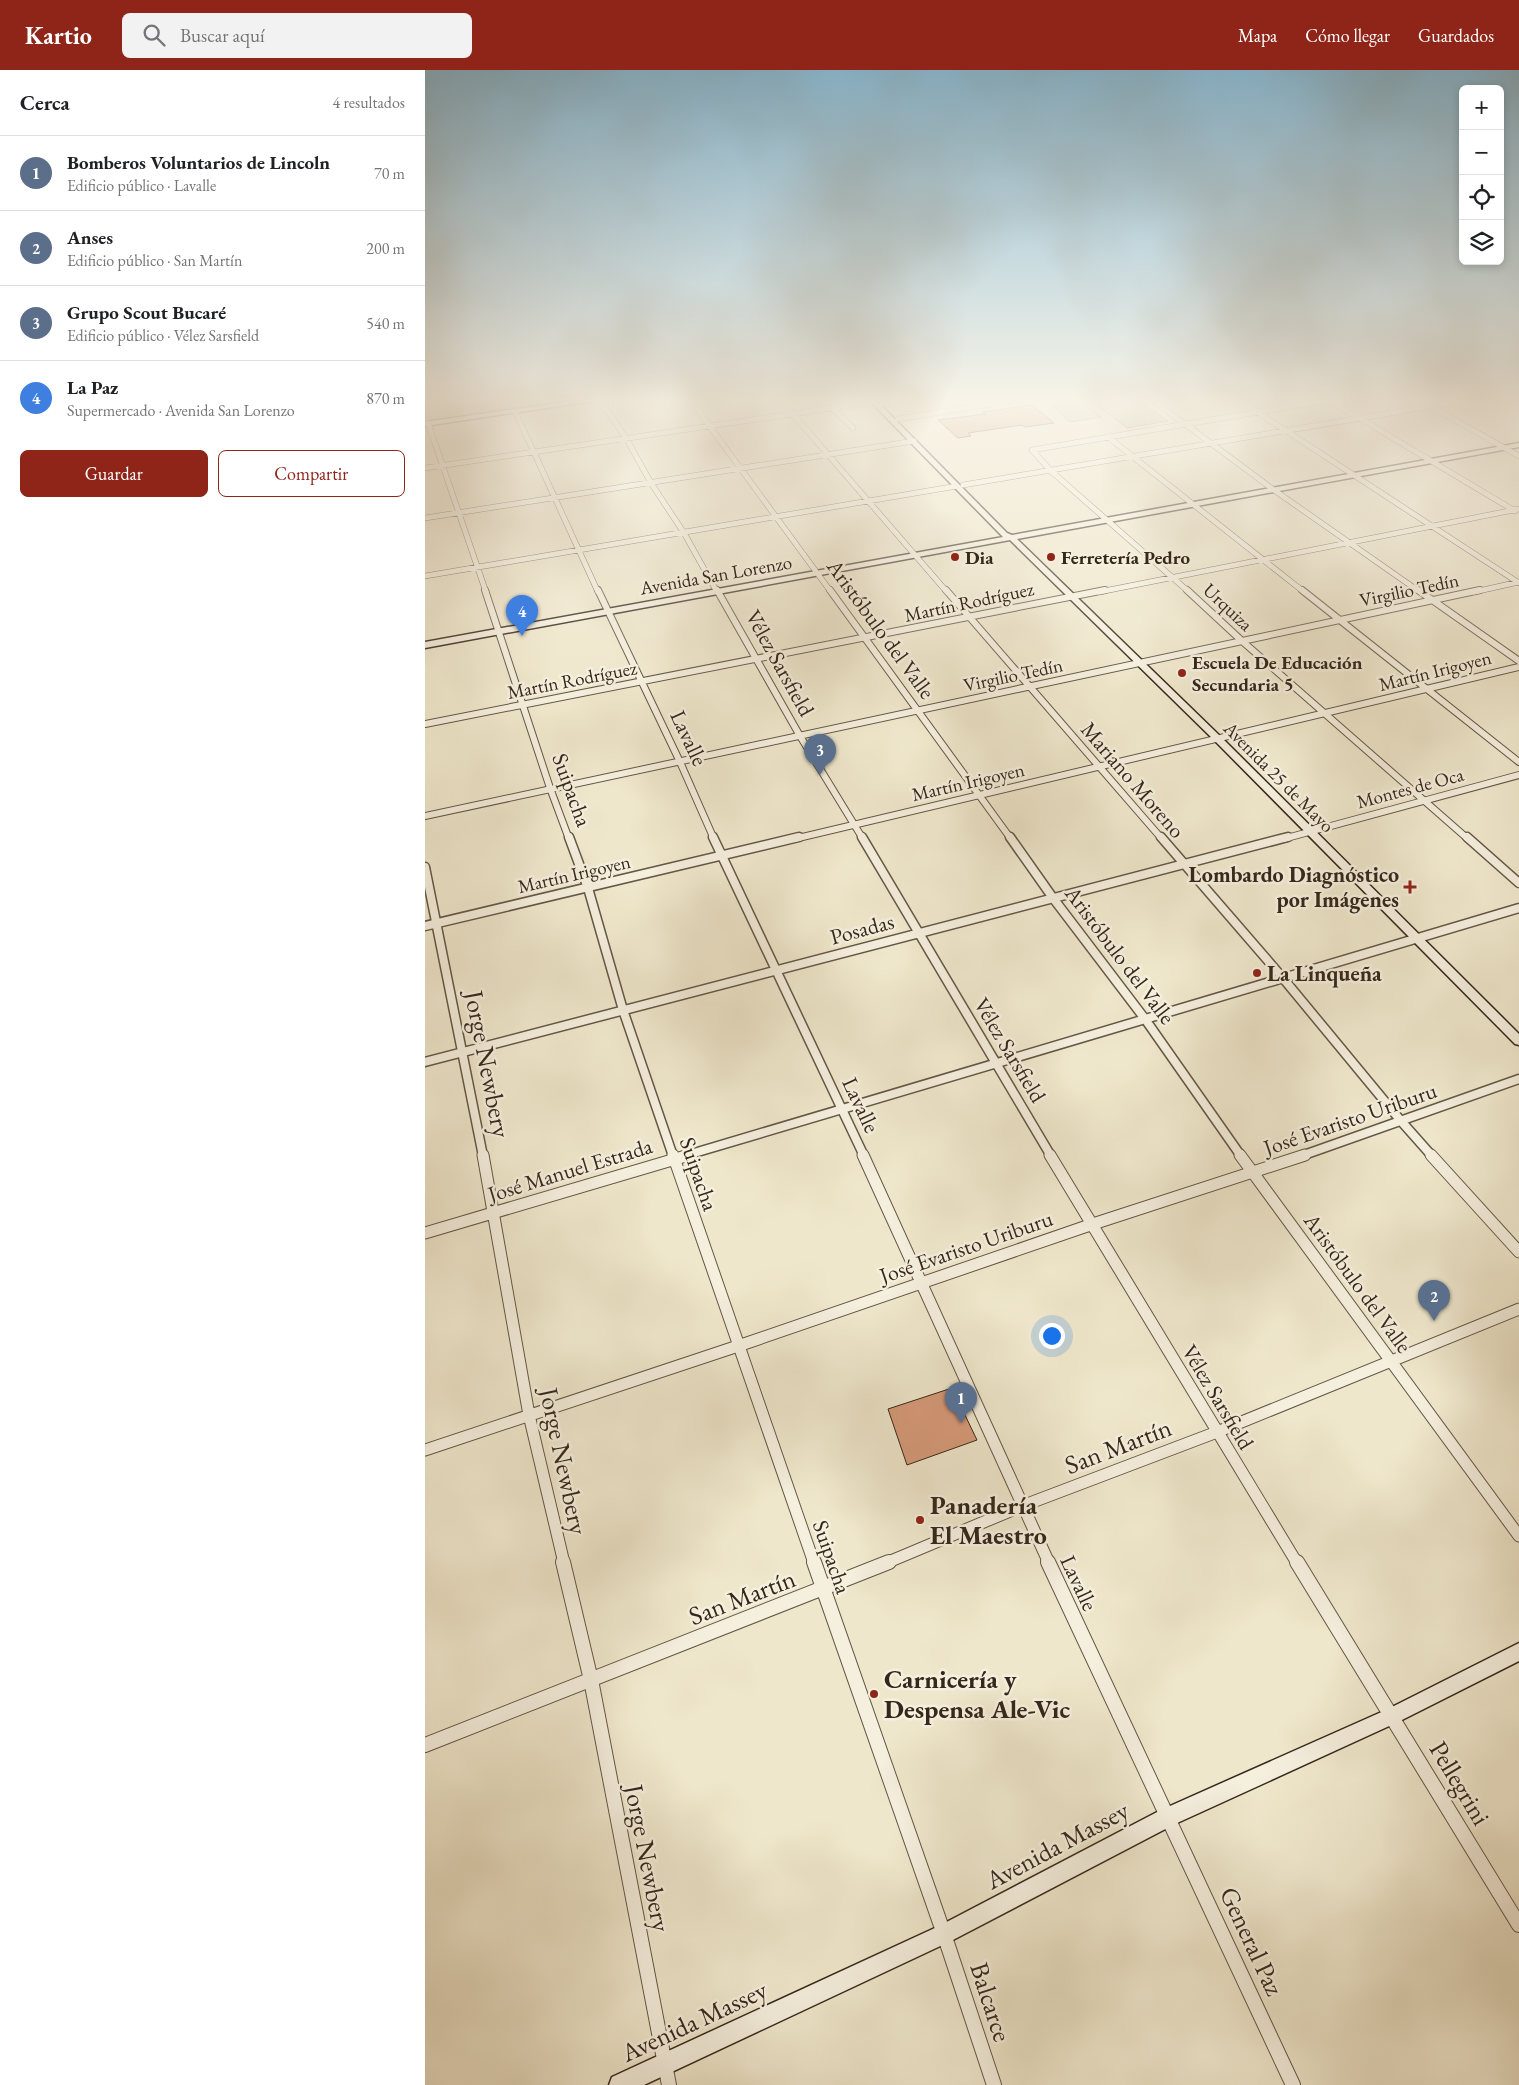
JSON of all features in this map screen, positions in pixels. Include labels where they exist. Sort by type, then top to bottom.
[{"type":"main road","name":"Avenida 25 de Mayo","points":[[967,492],[1012,534],[1012,538],[1217,738],[1519,1041]]},
{"type":"main road","name":"Avenida San Lorenzo","points":[[425,645],[1262,492]]},
{"type":"main road","name":"Avenida Massey","points":[[620,2085],[944,1934],[1168,1817],[1392,1716],[1519,1652]]},
{"type":"street","name":"Suipacha","points":[[451,492],[499,631],[550,788],[587,888],[623,1010],[738,1346],[944,1934]]},
{"type":"street","name":"Lavalle","points":[[554,492],[579,551],[681,762],[722,857],[842,1108],[1022,1506],[1168,1817]]},
{"type":"street","points":[[425,518],[590,492]]},
{"type":"street","name":"Vélez Sarsfield","points":[[657,492],[684,533],[718,591],[799,736],[920,932],[996,1064],[1217,1432],[1392,1716]]},
{"type":"street","name":"Aristóbulo del Valle","points":[[757,492],[981,796],[1053,898],[1145,1020],[1253,1173],[1519,1536]]},
{"type":"street","name":"Mariano Moreno","points":[[861,492],[1282,978],[1401,1121],[1519,1252]]},
{"type":"street","points":[[425,576],[926,492]]},
{"type":"street","name":"Urquiza","points":[[1075,492],[1173,577],[1242,641],[1519,883]]},
{"type":"street","points":[[1177,492],[1519,762]]},
{"type":"street","points":[[1277,492],[1519,661]]},
{"type":"street","points":[[1381,492],[1519,582]]},
{"type":"street","points":[[1483,492],[1517,511]]},
{"type":"street","name":"Martín Rodríguez","points":[[425,724],[1072,596],[1517,511]]},
{"type":"street","name":"Virgilio Tedín","points":[[425,816],[1519,582]]},
{"type":"street","name":"Martín Irigoyen","points":[[425,926],[981,796],[1217,738],[1430,690],[1519,667]]},
{"type":"street","name":"Montes de Oca","points":[[1309,832],[1519,775]]},
{"type":"street","name":"Posadas","points":[[425,1062],[1309,832]]},
{"type":"street","name":"Jorge Newbery","points":[[425,868],[494,1212],[529,1415],[591,1680],[669,2085]]},
{"type":"street","name":"José Manuel Estrada","points":[[425,1233],[1519,908]]},
{"type":"street","name":"José Evaristo Uriburu","points":[[425,1450],[738,1346],[1093,1224],[1253,1173],[1519,1079]]},
{"type":"street","name":"San Martín","points":[[425,1745],[824,1589],[1022,1506],[1217,1432],[1393,1362],[1519,1309]]},
{"type":"street","name":"Pellegrini","points":[[1392,1716],[1519,1925]]},
{"type":"street","name":"General Paz","points":[[1168,1817],[1293,2085]]},
{"type":"street","name":"Balcarce","points":[[944,1934],[994,2085]]},
{"type":"building","points":[[952,1388],[977,1440],[907,1465],[888,1409]]},
{"type":"place","name":"Dia","points":[[955,557]]},
{"type":"place","name":"Ferretería Pedro","points":[[1051,557]]},
{"type":"place","name":"La Paz","points":[[522,636]]},
{"type":"place","name":"Escuela De Educación Secundaria 5","points":[[1182,673]]},
{"type":"place","name":"Grupo Scout Bucaré","points":[[820,775]]},
{"type":"place","name":"Lombardo Diagnóstico por Imágenes","points":[[1410,887]]},
{"type":"place","name":"La Linqueña","points":[[1257,973]]},
{"type":"place","name":"Anses","points":[[1434,1321]]},
{"type":"place","name":"Bomberos Voluntarios de Lincoln","points":[[961,1423]]},
{"type":"place","name":"Panadería El Maestro","points":[[920,1520]]},
{"type":"place","name":"Carnicería y Despensa Ale-Vic","points":[[874,1694]]}]
